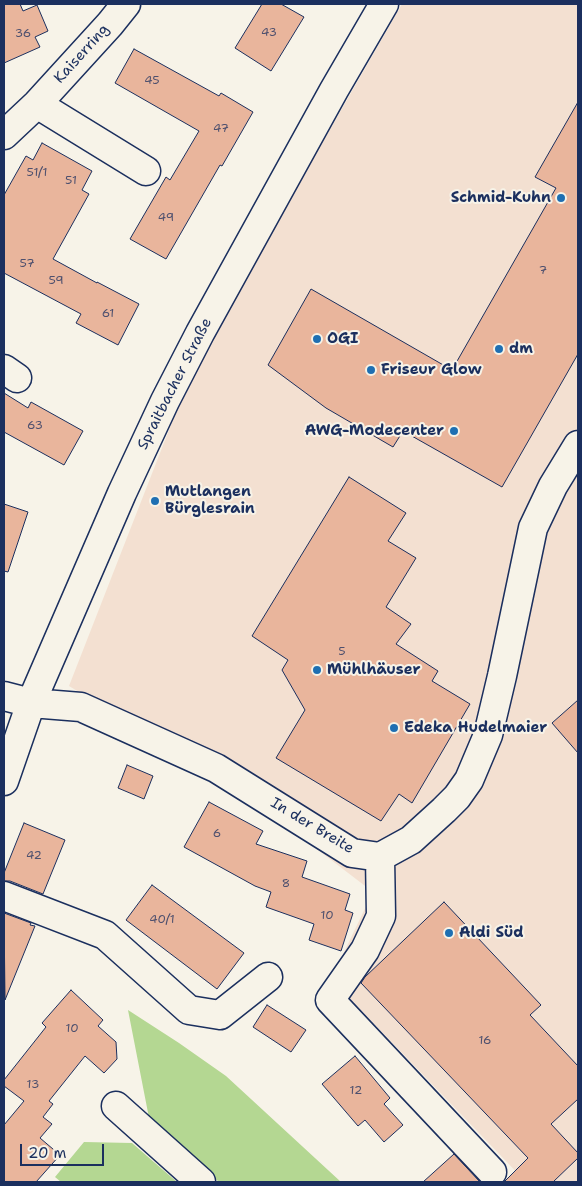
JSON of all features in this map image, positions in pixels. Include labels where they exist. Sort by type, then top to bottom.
[{"type":"street","name":"Kaiserring","points":[[4,135],[37,104],[126,4]]},
{"type":"street","name":"Spraitbacher Straße","points":[[4,782],[31,703],[122,494],[165,401],[209,315],[384,4]]},
{"type":"street","points":[[37,104],[146,170]]},
{"type":"street","points":[[492,1172],[330,1000],[365,950],[381,916],[380,857],[411,840],[457,797],[469,780],[488,735],[533,528],[553,486],[578,447]]},
{"type":"street","points":[[4,696],[31,703]]},
{"type":"street","name":"In der Breite","points":[[31,703],[81,707],[216,768],[352,853],[380,857]]},
{"type":"street","points":[[4,896],[105,935],[188,1010],[220,1015],[268,977]]},
{"type":"street","points":[[116,1106],[201,1182]]},
{"type":"shaded area","points":[[402,4],[578,4],[578,1182],[526,1182],[331,979],[373,892],[233,785],[69,686],[194,366]]},
{"type":"green space","points":[[128,1010],[226,1076],[341,1182],[219,1182],[150,1123]]},
{"type":"green space","points":[[84,1142],[132,1143],[177,1182],[61,1182],[55,1177]]},
{"type":"building","points":[[4,4],[20,4],[23,11],[37,5],[48,31],[35,37],[40,47],[4,63]]},
{"type":"building","points":[[262,4],[281,4],[304,17],[271,71],[235,48]]},
{"type":"building","points":[[134,49],[219,96],[221,93],[253,112],[166,259],[130,239],[166,177],[170,180],[199,131],[115,83]]},
{"type":"building","points":[[578,102],[578,354],[502,487],[403,431],[393,447],[326,408],[268,365],[311,289],[452,370],[556,188],[535,177]]},
{"type":"building","points":[[42,143],[92,171],[82,190],[89,194],[53,259],[139,304],[118,345],[76,323],[81,314],[4,273],[4,195],[26,156],[33,160]]},
{"type":"building","points":[[4,393],[28,408],[31,402],[83,431],[64,465],[4,432]]},
{"type":"building","points":[[349,477],[406,513],[388,541],[416,558],[386,607],[411,624],[396,644],[438,671],[432,681],[470,704],[412,803],[399,794],[381,821],[276,758],[305,710],[282,670],[288,660],[252,636]]},
{"type":"building","points":[[4,504],[28,512],[8,572],[4,571]]},
{"type":"building","points":[[578,700],[578,753],[552,723]]},
{"type":"building","points":[[127,765],[153,776],[144,799],[118,788]]},
{"type":"building","points":[[209,802],[263,831],[256,844],[307,861],[302,877],[350,894],[345,910],[353,913],[341,951],[309,940],[314,924],[266,907],[271,892],[255,886],[184,847]]},
{"type":"building","points":[[24,823],[65,840],[43,894],[10,881],[4,881],[4,873]]},
{"type":"building","points":[[152,885],[244,953],[217,989],[126,920]]},
{"type":"building","points":[[444,902],[541,1005],[530,1015],[578,1066],[578,1099],[551,1124],[578,1153],[578,1158],[553,1182],[504,1182],[528,1158],[361,983],[365,977]]},
{"type":"building","points":[[4,913],[35,926],[5,1000]]},
{"type":"building","points":[[71,990],[103,1020],[98,1026],[116,1042],[117,1059],[104,1073],[85,1056],[49,1101],[53,1104],[43,1117],[52,1124],[40,1138],[60,1155],[36,1182],[4,1182],[4,1125],[24,1101],[4,1086],[4,1080],[46,1027],[42,1023]]},
{"type":"building","points":[[267,1005],[306,1030],[291,1052],[253,1027]]},
{"type":"building","points":[[355,1056],[390,1098],[384,1104],[403,1125],[384,1142],[365,1120],[358,1126],[322,1084]]},
{"type":"building","points":[[454,1154],[480,1182],[423,1182]]},
{"type":"place","name":"Schmid-Kuhn","points":[[561,198]]},
{"type":"place","name":"OGI","points":[[317,339]]},
{"type":"place","name":"dm","points":[[499,349]]},
{"type":"place","name":"Friseur Glow","points":[[371,370]]},
{"type":"place","name":"AWG-Modecenter","points":[[454,431]]},
{"type":"place","name":"Mutlangen Bürglesrain","points":[[155,501]]},
{"type":"place","name":"Mühlhäuser","points":[[317,670]]},
{"type":"place","name":"Edeka Hudelmaier","points":[[394,728]]},
{"type":"place","name":"Aldi Süd","points":[[449,933]]}]
